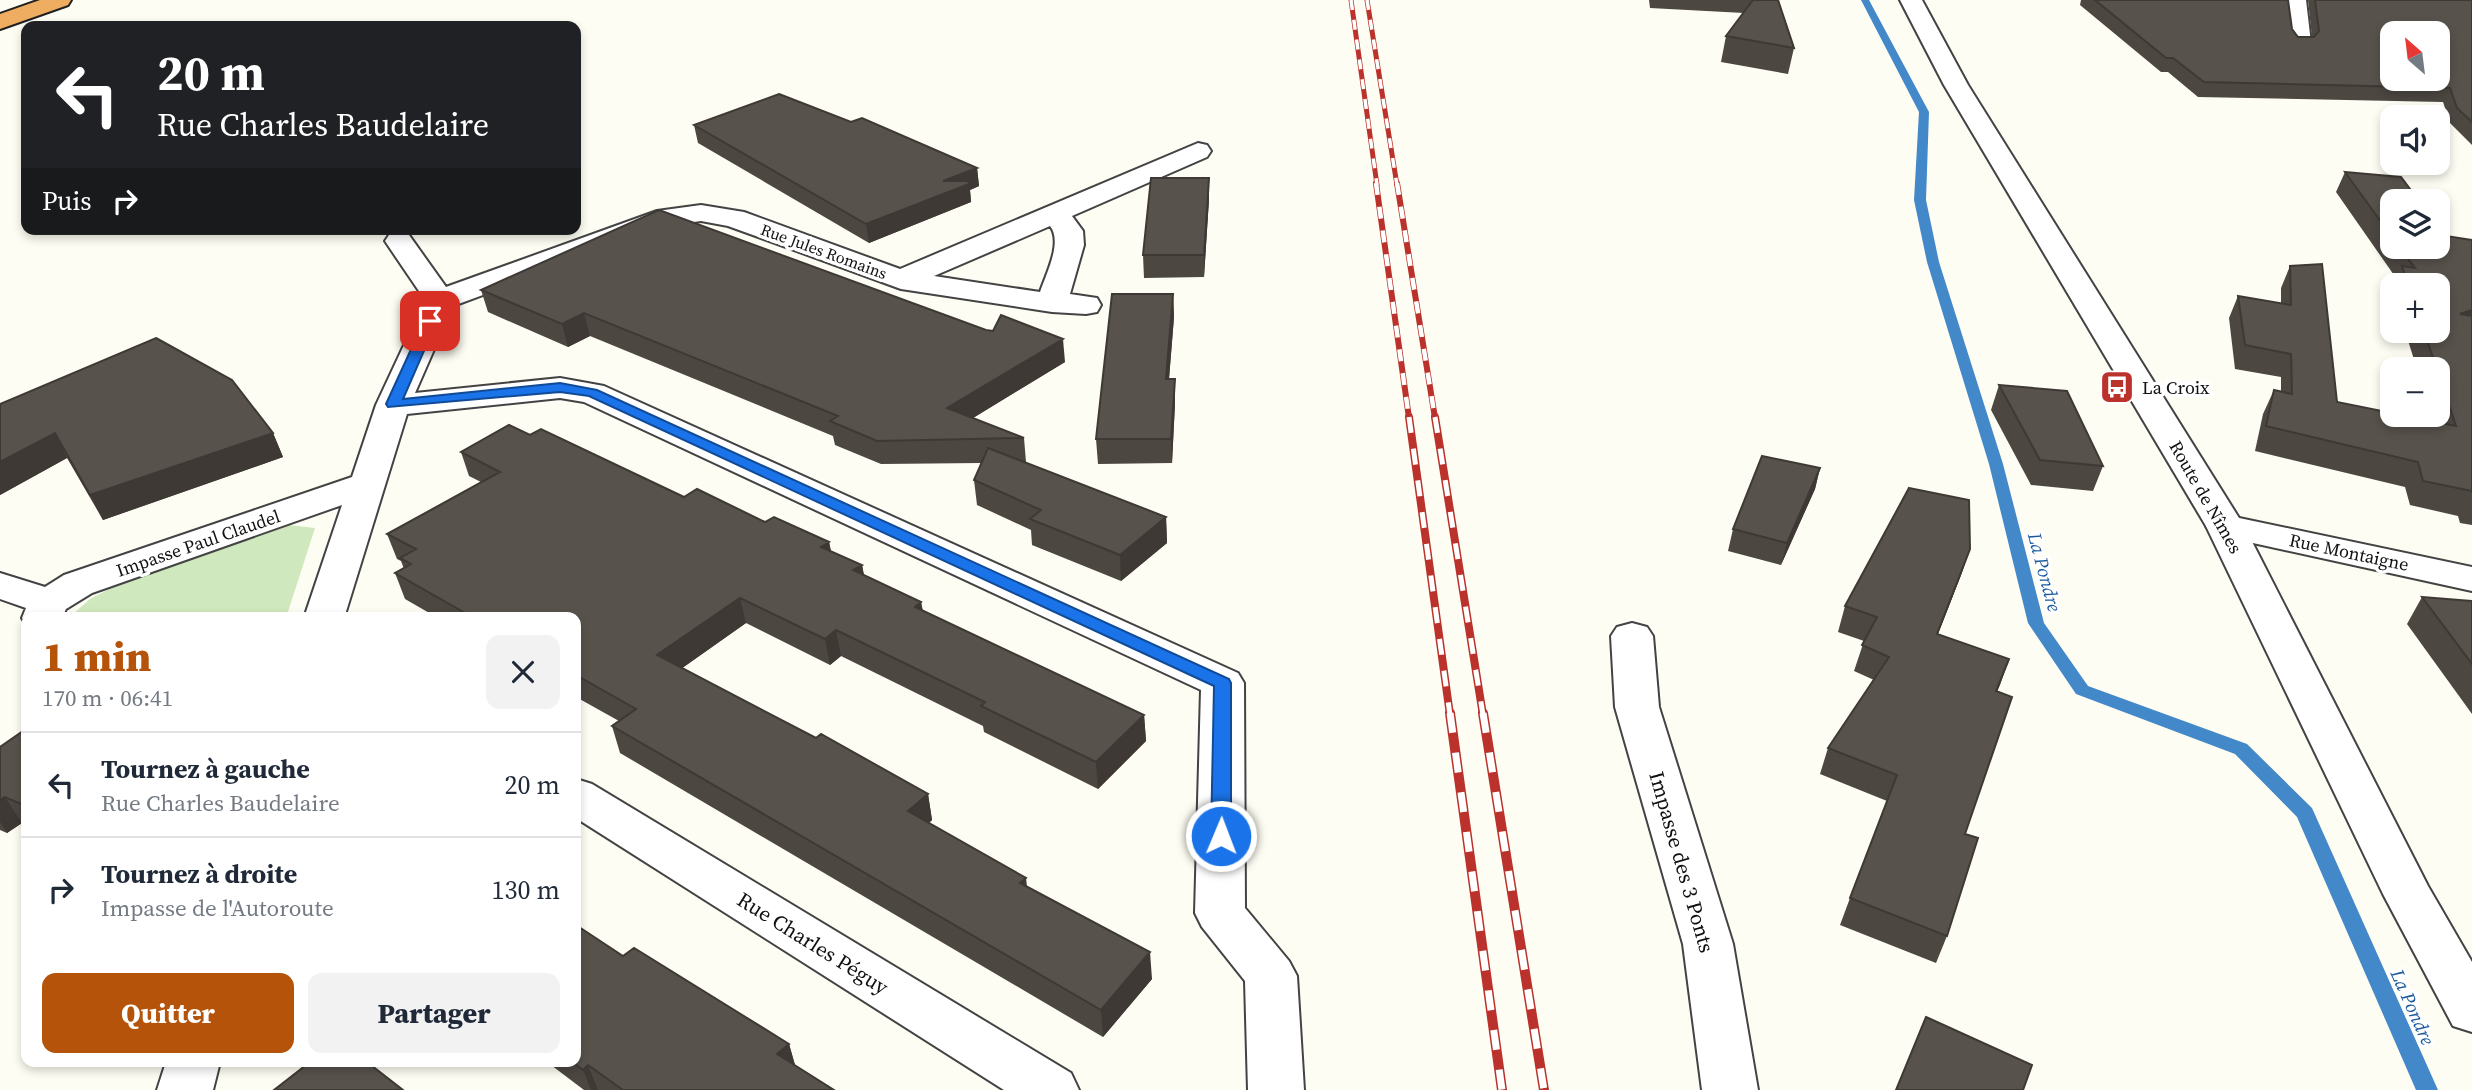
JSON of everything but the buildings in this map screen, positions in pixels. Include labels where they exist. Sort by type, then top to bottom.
[{"type":"highway","points":[[0,22],[60,0]]},
{"type":"street","name":"Route de Nîmes","points":[[1911,0],[1962,95],[2225,526],[2408,894],[2472,1010]]},
{"type":"street","points":[[2295,0],[2300,43]]},
{"type":"street","name":"Rue Jules Romains","points":[[440,300],[684,214],[734,218],[901,279],[1198,151]]},
{"type":"street","points":[[1052,303],[1069,245],[1069,231],[1055,214]]},
{"type":"street","points":[[326,612],[393,404],[440,300],[399,241]]},
{"type":"street","points":[[901,279],[1052,303],[1086,305]]},
{"type":"street","points":[[393,404],[560,388],[592,393],[1223,683],[1220,913],[1271,976],[1276,1090]]},
{"type":"street","name":"Impasse Paul Claudel","points":[[46,610],[78,584],[366,484]]},
{"type":"street","name":"Rue Montaigne","points":[[2225,526],[2472,579]]},
{"type":"street","points":[[0,585],[46,610]]},
{"type":"street","name":"Impasse des 3 Ponts","points":[[1632,636],[1637,706],[1708,944],[1730,1090]]},
{"type":"street","name":"Rue Charles Péguy","points":[[581,799],[1051,1090]]},
{"type":"street","points":[[186,1090],[192,1067]]},
{"type":"green space","points":[[289,525],[315,528],[288,612],[75,612],[90,599],[113,587]]},
{"type":"waterway","name":"La Pondre","points":[[1865,0],[1924,112],[1920,200],[1933,262],[1996,464],[2036,623],[2082,690],[2241,749],[2305,813],[2427,1090]]},
{"type":"railway","points":[[1351,0],[1377,185]]},
{"type":"railway","points":[[1367,0],[1397,185]]},
{"type":"railway","points":[[1376,183],[1409,418]]},
{"type":"railway","points":[[1397,183],[1435,418]]},
{"type":"railway","points":[[1409,417],[1450,715]]},
{"type":"railway","points":[[1435,417],[1483,715]]},
{"type":"railway","points":[[1450,713],[1502,1090]]},
{"type":"railway","points":[[1483,713],[1544,1090]]},
{"type":"place","name":"La Croix","points":[[2117,387]]},
{"type":"route","points":[[430,321],[393,404],[539,389],[577,389],[592,393],[1223,683],[1221,836]]}]
